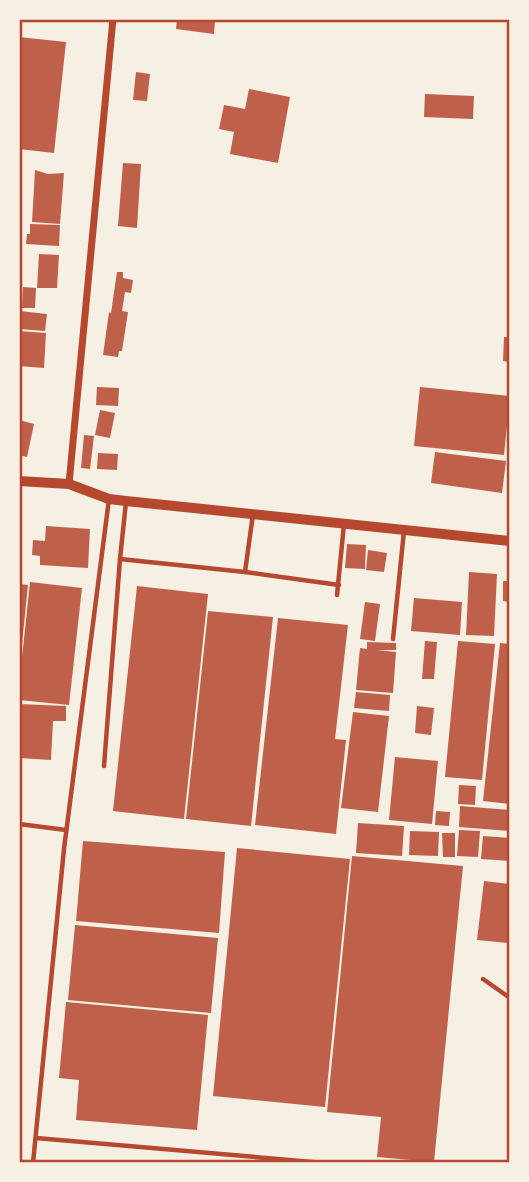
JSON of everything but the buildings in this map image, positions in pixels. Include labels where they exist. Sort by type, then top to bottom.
[{"type":"street","points":[[69,484],[113,19]]},
{"type":"street","points":[[19,481],[69,484],[108,499],[510,541]]},
{"type":"lane","points":[[33,1163],[66,830],[108,499]]},
{"type":"lane","points":[[104,766],[127,501]]},
{"type":"lane","points":[[245,572],[253,514]]},
{"type":"lane","points":[[337,595],[344,523]]},
{"type":"lane","points":[[393,639],[404,530]]},
{"type":"lane","points":[[120,559],[339,585]]},
{"type":"lane","points":[[19,824],[66,830]]},
{"type":"lane","points":[[483,979],[510,999]]},
{"type":"lane","points":[[36,1138],[324,1163]]}]
